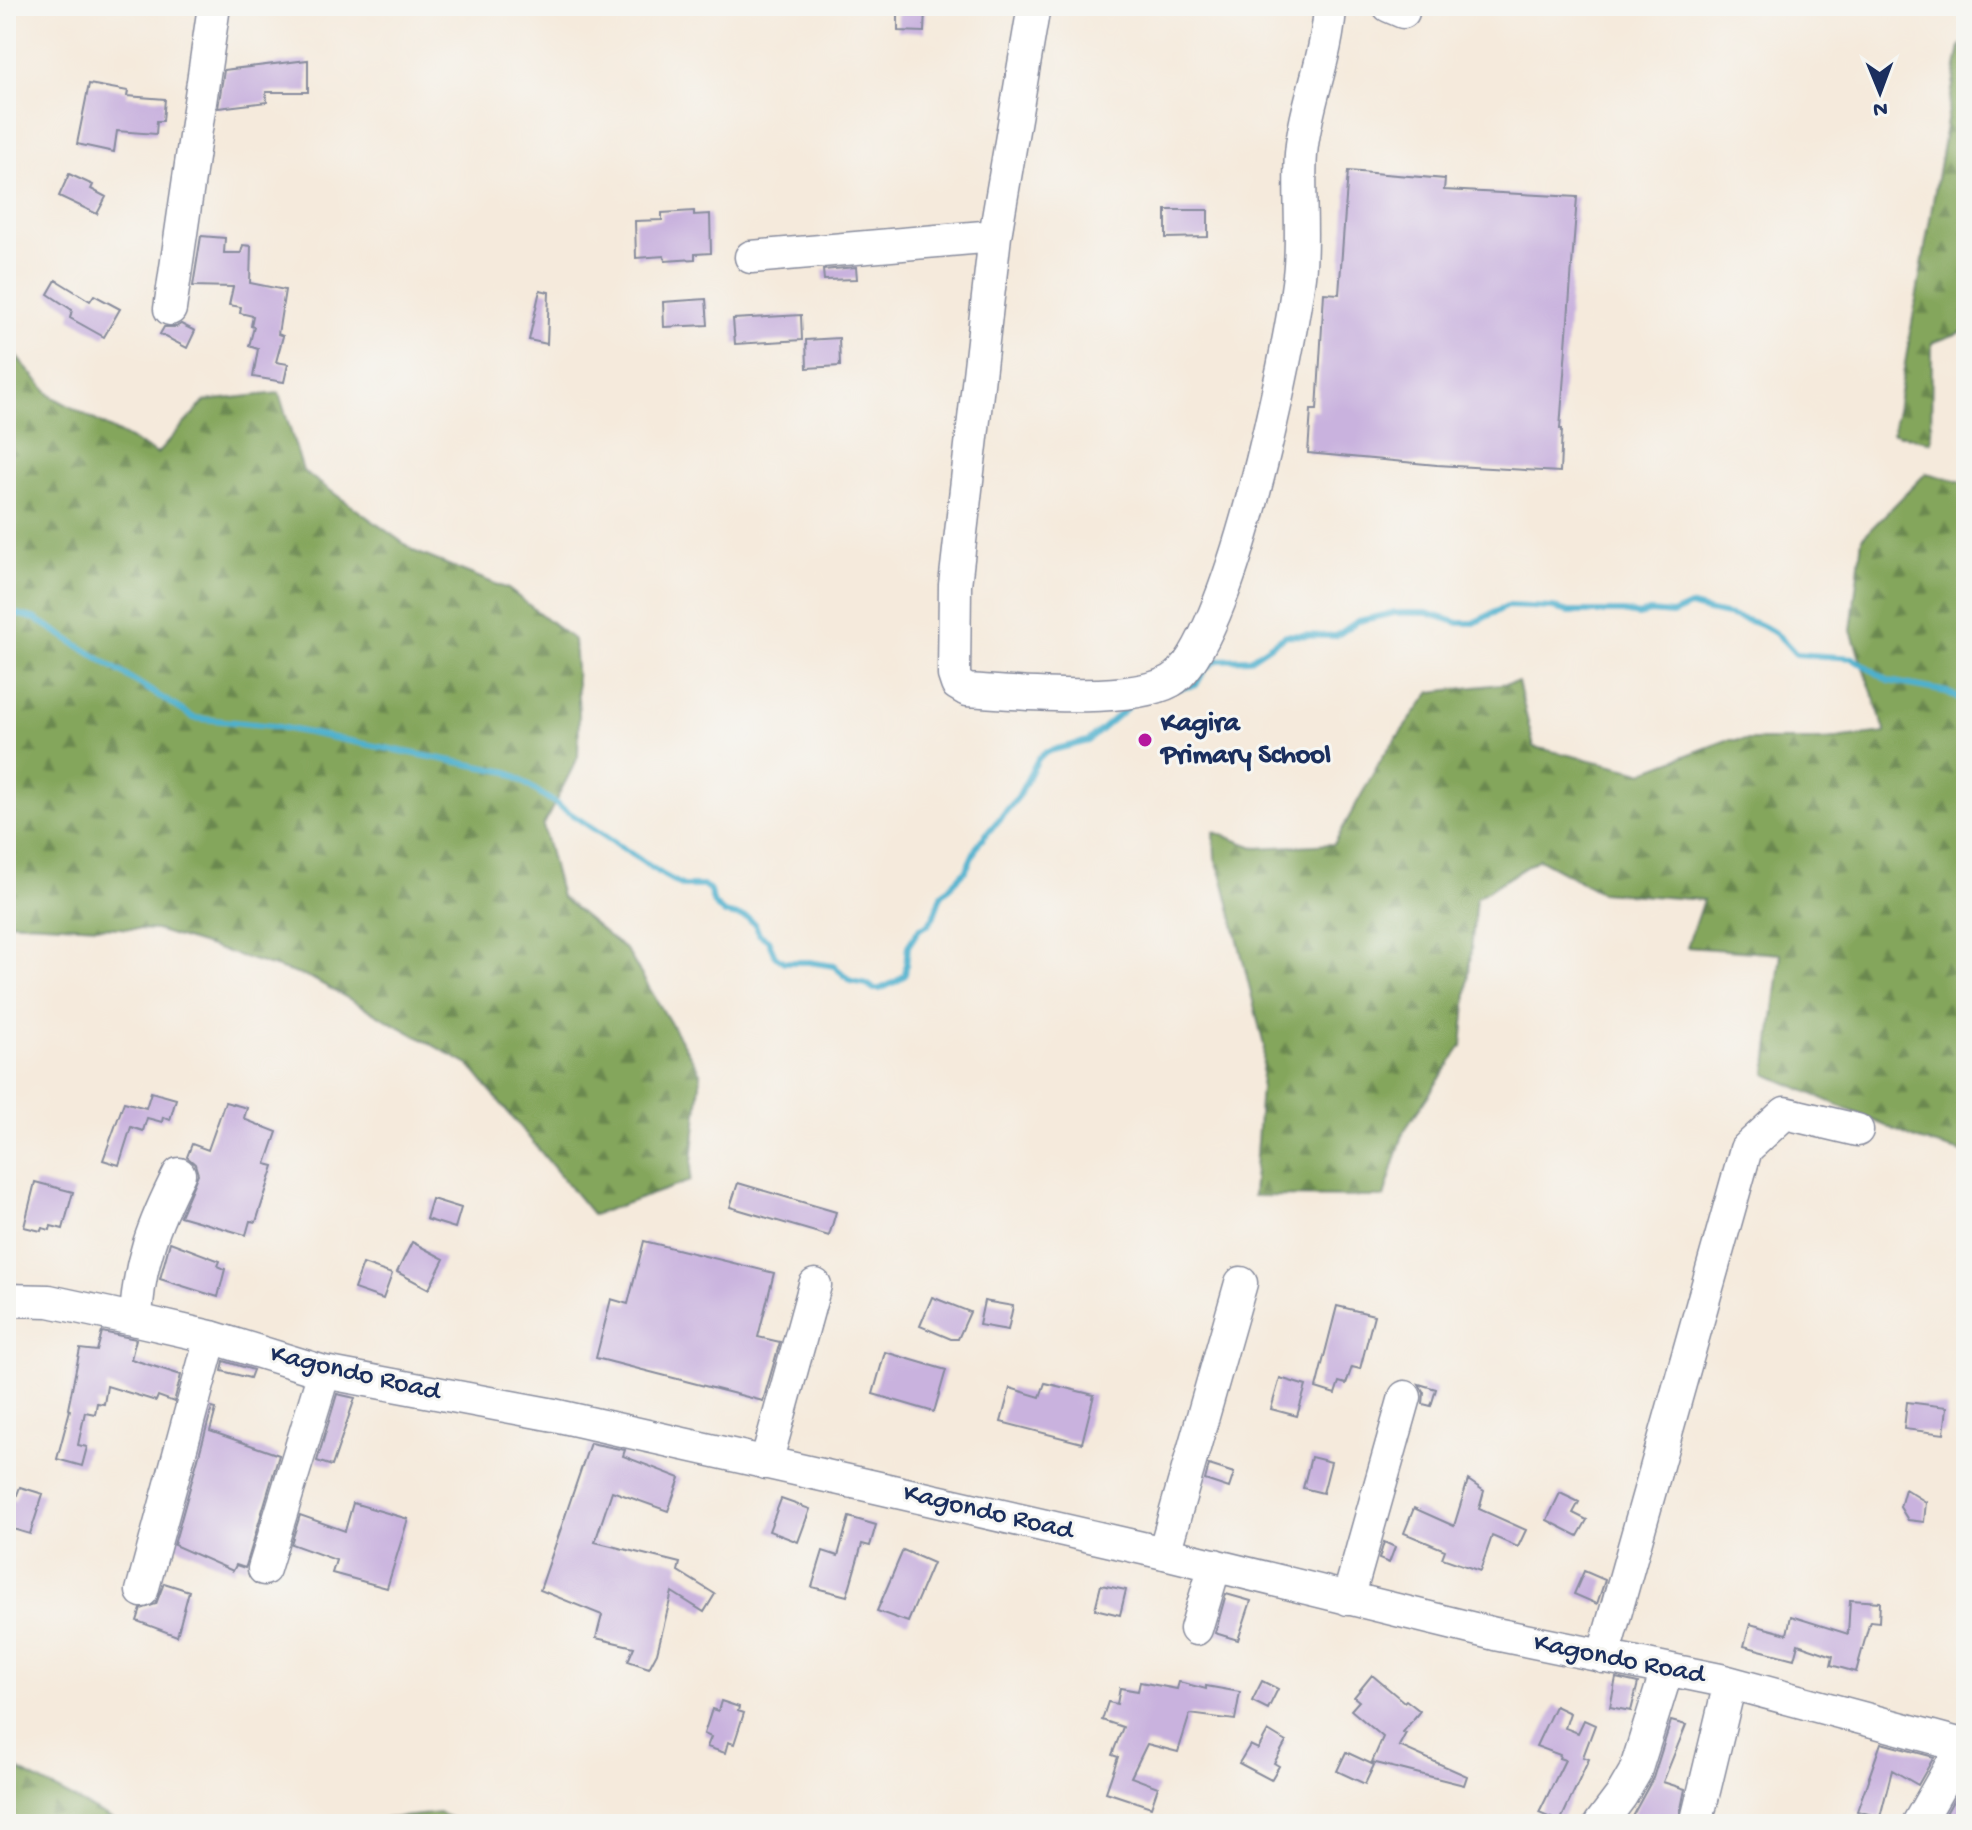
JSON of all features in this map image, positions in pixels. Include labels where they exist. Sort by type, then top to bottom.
[{"type":"street","points":[[170,309],[214,6]]},
{"type":"street","points":[[1034,6],[995,236],[955,585],[954,675],[957,684],[967,690],[1108,694],[1152,688],[1171,681],[1193,659],[1216,611],[1247,523],[1299,274],[1301,152],[1329,30],[1330,6]]},
{"type":"street","points":[[751,257],[995,236]]},
{"type":"street","points":[[1603,1657],[1746,1149],[1785,1113],[1857,1130]]},
{"type":"street","points":[[136,1320],[146,1248],[156,1219],[179,1174]]},
{"type":"street","points":[[1164,1553],[1241,1283]]},
{"type":"street","points":[[766,1463],[815,1285]]},
{"type":"street","name":"Kagondo Road","points":[[6,1300],[49,1301],[136,1320],[211,1337],[324,1372],[554,1415],[1164,1553],[1348,1599],[1730,1683],[1964,1745]]},
{"type":"street","points":[[142,1591],[211,1337]]},
{"type":"street","points":[[264,1569],[324,1372]]},
{"type":"street","points":[[1348,1599],[1405,1397]]},
{"type":"street","points":[[1196,1629],[1215,1565]]},
{"type":"street","points":[[1600,1824],[1635,1772],[1667,1670]]},
{"type":"street","points":[[1696,1824],[1730,1683]]},
{"type":"street","points":[[1918,1824],[1964,1745]]},
{"type":"green space","points":[[1960,45],[1966,46],[1966,336],[1964,331],[1932,343],[1931,442],[1893,433]]},
{"type":"green space","points":[[6,344],[51,396],[157,454],[205,401],[279,393],[303,471],[416,552],[508,589],[574,640],[579,713],[578,757],[543,826],[561,897],[627,951],[701,1074],[690,1181],[593,1215],[469,1065],[313,979],[156,930],[6,922]]},
{"type":"green space","points":[[1926,473],[1966,483],[1966,1153],[1918,1140],[1766,1074],[1781,954],[1687,947],[1703,900],[1600,892],[1539,859],[1476,898],[1462,1046],[1404,1131],[1384,1197],[1253,1196],[1264,1046],[1223,879],[1215,858],[1214,832],[1257,848],[1334,844],[1383,756],[1431,692],[1518,682],[1534,747],[1642,772],[1727,740],[1825,740],[1886,733],[1851,631],[1862,538]]},
{"type":"green space","points":[[6,1763],[121,1824],[6,1824]]},
{"type":"green space","points":[[439,1813],[465,1824],[339,1824]]},
{"type":"building","points":[[898,9],[925,9],[924,32],[898,31]]},
{"type":"building","points":[[308,60],[308,92],[266,92],[267,102],[218,108],[224,70]]},
{"type":"building","points":[[89,84],[128,91],[127,96],[165,99],[163,121],[157,121],[156,134],[117,131],[114,152],[77,144]]},
{"type":"building","points":[[1348,171],[1445,179],[1444,190],[1577,197],[1560,429],[1560,472],[1308,453],[1311,410],[1317,410],[1324,293],[1339,294]]},
{"type":"building","points":[[69,174],[93,185],[91,189],[106,197],[97,214],[59,196]]},
{"type":"building","points":[[1166,210],[1208,210],[1208,237],[1166,238]]},
{"type":"building","points":[[694,211],[694,215],[710,214],[711,253],[695,254],[695,259],[665,261],[664,256],[636,258],[635,221],[662,220],[662,213]]},
{"type":"building","points":[[201,236],[225,238],[224,253],[241,253],[243,245],[251,246],[250,283],[285,290],[278,334],[283,336],[276,362],[288,364],[284,382],[253,377],[258,349],[249,346],[254,327],[251,326],[253,316],[240,313],[241,307],[229,305],[233,287],[193,286]]},
{"type":"building","points":[[856,267],[857,279],[824,280],[823,270]]},
{"type":"building","points":[[56,280],[90,301],[94,295],[120,309],[104,337],[70,318],[72,310],[48,294]]},
{"type":"building","points":[[540,290],[549,292],[547,344],[529,340]]},
{"type":"building","points":[[706,299],[708,325],[664,327],[663,302]]},
{"type":"building","points":[[801,315],[802,340],[735,344],[733,319]]},
{"type":"building","points":[[181,324],[195,331],[187,348],[160,334],[164,327]]},
{"type":"building","points":[[839,338],[840,366],[807,368],[806,340]]},
{"type":"building","points":[[151,1092],[176,1099],[170,1120],[163,1117],[162,1122],[147,1118],[143,1131],[131,1127],[119,1165],[103,1160],[124,1102],[146,1108]]},
{"type":"building","points":[[225,1102],[247,1108],[246,1120],[277,1132],[266,1164],[274,1166],[256,1222],[250,1221],[246,1235],[180,1216],[198,1174],[195,1164],[187,1157],[192,1144],[208,1150]]},
{"type":"building","points":[[35,1182],[73,1192],[63,1229],[51,1226],[50,1230],[42,1228],[41,1231],[24,1227]]},
{"type":"building","points":[[738,1183],[836,1212],[829,1236],[730,1207]]},
{"type":"building","points":[[432,1199],[461,1208],[455,1228],[426,1219]]},
{"type":"building","points":[[644,1241],[774,1273],[758,1337],[780,1342],[763,1401],[596,1358],[611,1299],[628,1304]]},
{"type":"building","points":[[170,1242],[220,1261],[218,1266],[225,1269],[218,1297],[160,1279]]},
{"type":"building","points":[[412,1242],[444,1259],[429,1289],[397,1272]]},
{"type":"building","points":[[363,1264],[392,1274],[383,1299],[354,1289]]},
{"type":"building","points":[[932,1297],[970,1312],[958,1339],[920,1326]]},
{"type":"building","points":[[984,1301],[1013,1306],[1008,1330],[979,1325]]},
{"type":"building","points":[[1337,1306],[1374,1315],[1360,1369],[1352,1367],[1346,1384],[1339,1382],[1335,1394],[1316,1388]]},
{"type":"building","points":[[102,1332],[136,1339],[131,1359],[181,1375],[174,1402],[158,1396],[156,1401],[107,1386],[104,1404],[97,1403],[95,1414],[85,1412],[78,1445],[87,1447],[82,1466],[57,1459],[70,1410],[80,1349],[97,1351]]},
{"type":"building","points":[[885,1352],[946,1370],[934,1412],[873,1394]]},
{"type":"building","points":[[224,1361],[253,1370],[250,1378],[222,1371]]},
{"type":"building","points":[[1280,1378],[1306,1386],[1297,1416],[1271,1409]]},
{"type":"building","points":[[1045,1383],[1094,1395],[1082,1443],[1001,1422],[1010,1388],[1040,1397]]},
{"type":"building","points":[[1419,1384],[1436,1389],[1431,1406],[1423,1404],[1424,1393]]},
{"type":"building","points":[[337,1394],[355,1398],[332,1466],[317,1461]]},
{"type":"building","points":[[1907,1402],[1947,1407],[1944,1434],[1904,1429]]},
{"type":"building","points":[[212,1408],[216,1409],[210,1431],[279,1455],[246,1566],[236,1565],[233,1571],[174,1545]]},
{"type":"building","points":[[590,1443],[625,1450],[623,1456],[680,1478],[668,1511],[612,1491],[595,1542],[680,1563],[678,1571],[715,1594],[704,1612],[672,1592],[657,1653],[649,1668],[628,1661],[634,1647],[596,1638],[602,1615],[540,1590]]},
{"type":"building","points":[[1311,1457],[1331,1462],[1323,1493],[1303,1488]]},
{"type":"building","points":[[1209,1465],[1234,1473],[1229,1488],[1205,1480]]},
{"type":"building","points":[[1468,1480],[1484,1491],[1479,1509],[1526,1530],[1518,1547],[1492,1536],[1480,1571],[1442,1558],[1445,1550],[1404,1533],[1414,1508],[1454,1526]]},
{"type":"building","points":[[20,1487],[43,1494],[30,1534],[6,1527],[6,1497],[15,1500]]},
{"type":"building","points":[[1905,1489],[1926,1502],[1924,1522],[1908,1520],[1900,1507]]},
{"type":"building","points":[[1560,1493],[1579,1502],[1573,1513],[1587,1520],[1578,1536],[1547,1520]]},
{"type":"building","points":[[781,1499],[810,1509],[798,1542],[769,1531]]},
{"type":"building","points":[[353,1503],[408,1519],[387,1588],[332,1573],[336,1560],[291,1544],[300,1515],[345,1531]]},
{"type":"building","points":[[849,1517],[876,1525],[870,1546],[862,1544],[847,1596],[812,1587],[823,1551],[838,1556]]},
{"type":"building","points":[[1384,1542],[1395,1547],[1389,1563],[1379,1559]]},
{"type":"building","points":[[903,1550],[933,1563],[908,1622],[877,1611]]},
{"type":"building","points":[[1584,1571],[1605,1580],[1597,1604],[1574,1594]]},
{"type":"building","points":[[164,1583],[189,1591],[177,1636],[137,1621],[141,1609],[156,1604]]},
{"type":"building","points":[[1101,1585],[1126,1590],[1120,1615],[1095,1609]]},
{"type":"building","points":[[1226,1594],[1251,1601],[1238,1640],[1215,1633]]},
{"type":"building","points":[[1850,1600],[1880,1602],[1879,1622],[1870,1621],[1856,1672],[1831,1665],[1833,1656],[1798,1644],[1794,1659],[1744,1646],[1750,1624],[1787,1634],[1791,1616],[1848,1634]]},
{"type":"building","points":[[1372,1675],[1420,1711],[1403,1732],[1406,1733],[1399,1746],[1467,1776],[1464,1785],[1372,1762],[1383,1737],[1351,1710],[1359,1701],[1354,1697]]},
{"type":"building","points":[[1616,1678],[1638,1683],[1631,1711],[1610,1707]]},
{"type":"building","points":[[1262,1681],[1278,1689],[1268,1709],[1252,1701]]},
{"type":"building","points":[[1140,1682],[1177,1689],[1179,1682],[1206,1689],[1206,1686],[1240,1692],[1235,1720],[1190,1714],[1178,1752],[1147,1744],[1131,1777],[1158,1787],[1151,1807],[1106,1792],[1118,1757],[1112,1755],[1123,1727],[1102,1720],[1108,1702],[1117,1704],[1120,1688],[1138,1691]]},
{"type":"building","points":[[721,1701],[739,1707],[738,1711],[744,1713],[734,1744],[728,1742],[725,1753],[707,1747],[711,1737],[704,1734],[712,1709],[718,1711]]},
{"type":"building","points":[[1555,1706],[1570,1713],[1565,1728],[1578,1733],[1584,1720],[1595,1725],[1583,1757],[1589,1759],[1560,1822],[1539,1813],[1565,1760],[1536,1746]]},
{"type":"building","points":[[1671,1721],[1686,1725],[1663,1782],[1685,1789],[1678,1824],[1650,1817],[1647,1824],[1628,1824],[1653,1778]]},
{"type":"building","points":[[1268,1731],[1286,1742],[1274,1763],[1279,1766],[1271,1780],[1239,1763],[1250,1745],[1258,1749]]},
{"type":"building","points":[[1881,1743],[1934,1757],[1918,1785],[1892,1770],[1880,1817],[1857,1811]]},
{"type":"building","points":[[1346,1752],[1374,1765],[1365,1784],[1337,1771]]},
{"type":"building","points":[[1966,1778],[1966,1824],[1940,1824]]},
{"type":"waterway","points":[[1178,688],[1196,685],[1205,669],[1217,660],[1250,659],[1286,635],[1336,636],[1358,621],[1394,613],[1427,613],[1459,623],[1474,623],[1507,606],[1638,615],[1650,612],[1672,614],[1690,606],[1763,626],[1779,636],[1796,654],[1853,658],[1889,681],[1947,692],[1966,702]]},
{"type":"waterway","points":[[6,611],[36,619],[194,718],[273,726],[508,772],[663,875],[683,886],[704,886],[709,889],[714,904],[724,913],[747,918],[755,924],[759,934],[768,940],[775,956],[784,962],[834,966],[851,981],[867,984],[874,989],[880,989],[905,975],[908,946],[920,928],[928,925],[933,918],[941,896],[966,870],[978,844],[1018,797],[1038,759],[1044,753],[1088,741],[1129,706]]},
{"type":"place","name":"Kagira Primary School","points":[[1145,740]]}]
